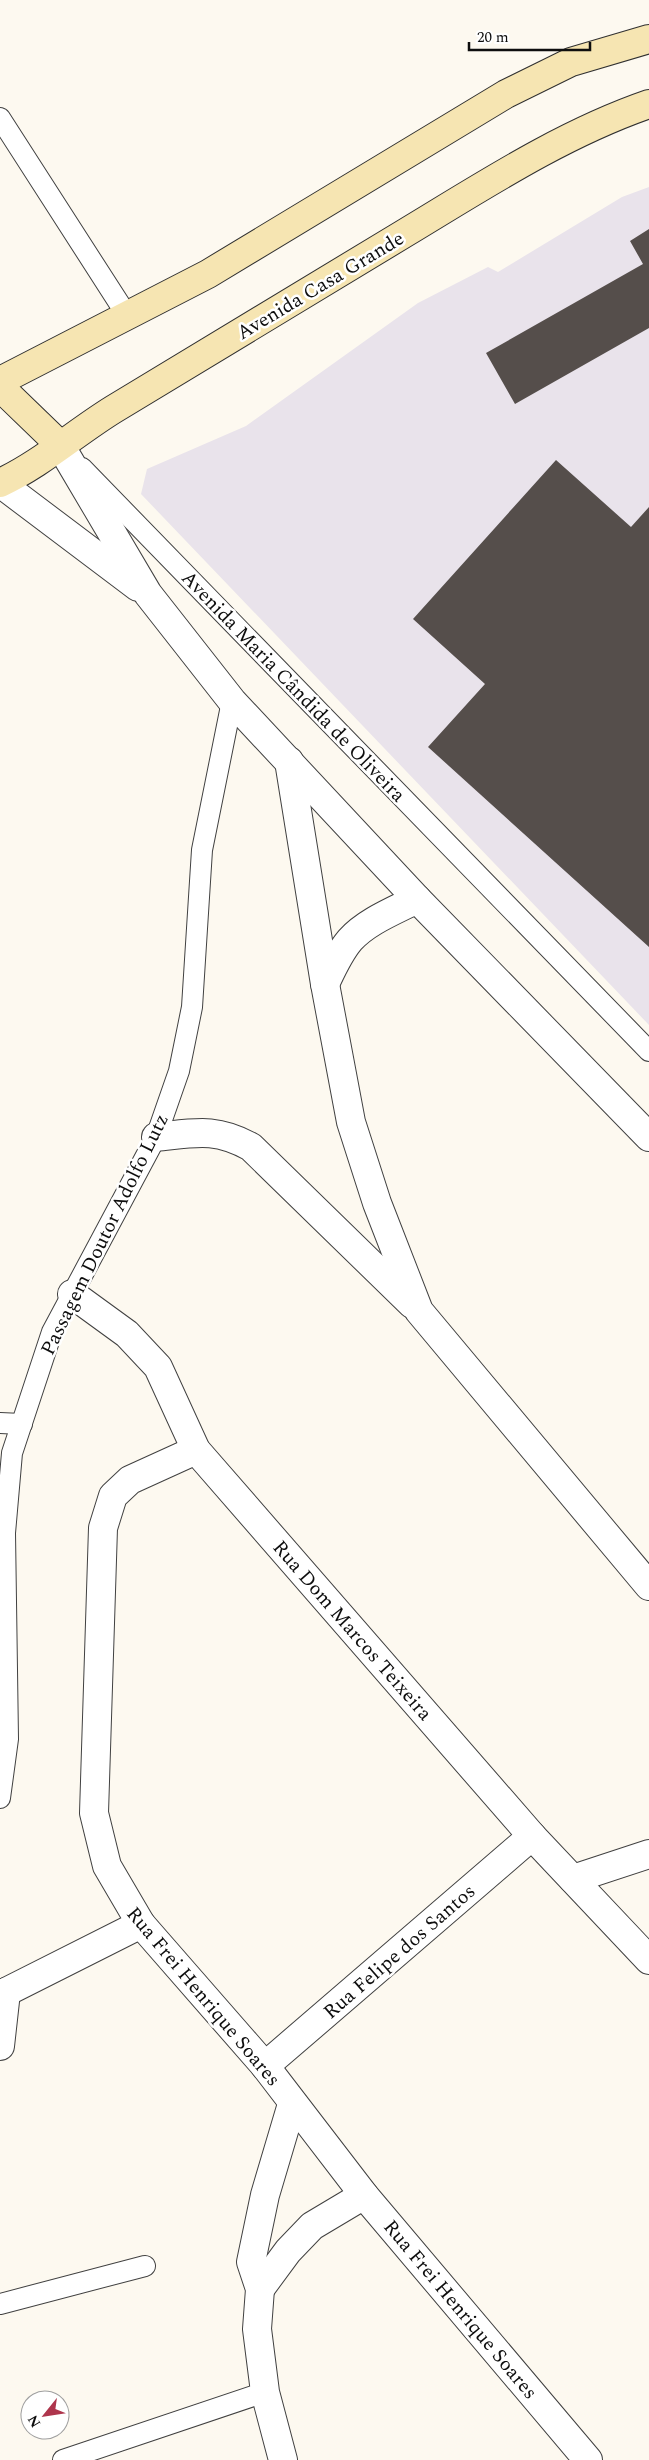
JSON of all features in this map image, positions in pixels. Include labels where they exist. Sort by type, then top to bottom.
[{"type":"main road","points":[[0,381],[128,317],[225,264],[506,94],[571,62],[631,42],[649,39]]},
{"type":"main road","name":"Avenida Casa Grande","points":[[0,483],[22,473],[98,419],[484,185],[573,137],[624,113],[649,104]]},
{"type":"main road","points":[[0,387],[60,445]]},
{"type":"street","points":[[60,445],[148,594],[232,701],[417,899],[649,1137]]},
{"type":"street","points":[[0,483],[148,594]]},
{"type":"street","points":[[289,761],[325,984],[351,1122],[378,1203],[419,1311]]},
{"type":"street","points":[[325,984],[339,956],[351,939],[363,929],[417,899]]},
{"type":"street","points":[[156,1137],[207,1131],[233,1137],[251,1147],[419,1311],[649,1586]]},
{"type":"street","name":"Rua Dom Marcos Teixeira","points":[[72,1294],[127,1334],[158,1368],[196,1450],[532,1836],[648,1954]]},
{"type":"street","name":"Rua Frei Henrique Soares","points":[[196,1450],[130,1480],[113,1496],[103,1528],[94,1813],[107,1866],[141,1924],[265,2066],[292,2104],[364,2195],[588,2460]]},
{"type":"street","name":"Rua Felipe dos Santos","points":[[265,2066],[532,1836]]},
{"type":"street","points":[[573,1879],[649,1854]]},
{"type":"street","points":[[0,2046],[3,1993],[141,1924]]},
{"type":"street","points":[[283,2460],[266,2392],[257,2329],[260,2289],[251,2262],[265,2195],[292,2104]]},
{"type":"street","points":[[260,2289],[288,2251],[312,2226],[364,2195]]},
{"type":"lane","points":[[0,118],[128,317]]},
{"type":"lane","name":"Avenida Maria Cândida de Oliveira","points":[[60,445],[649,1051]]},
{"type":"lane","name":"Passagem Doutor Adolfo Lutz","points":[[0,1798],[4,1737],[5,1533],[12,1453],[52,1332],[156,1137],[179,1071],[192,1007],[202,850],[232,701]]},
{"type":"lane","points":[[0,1423],[22,1424]]},
{"type":"lane","points":[[0,2304],[145,2266]]},
{"type":"lane","points":[[63,2460],[266,2392]]},
{"type":"shaded area","points":[[649,187],[649,1025],[141,494],[147,469],[246,426],[418,303],[488,267],[498,272],[622,197]]},
{"type":"building","points":[[649,229],[649,328],[515,404],[486,353],[643,264],[630,241]]},
{"type":"building","points":[[556,460],[631,527],[649,507],[649,947],[428,747],[485,684],[413,619]]}]
